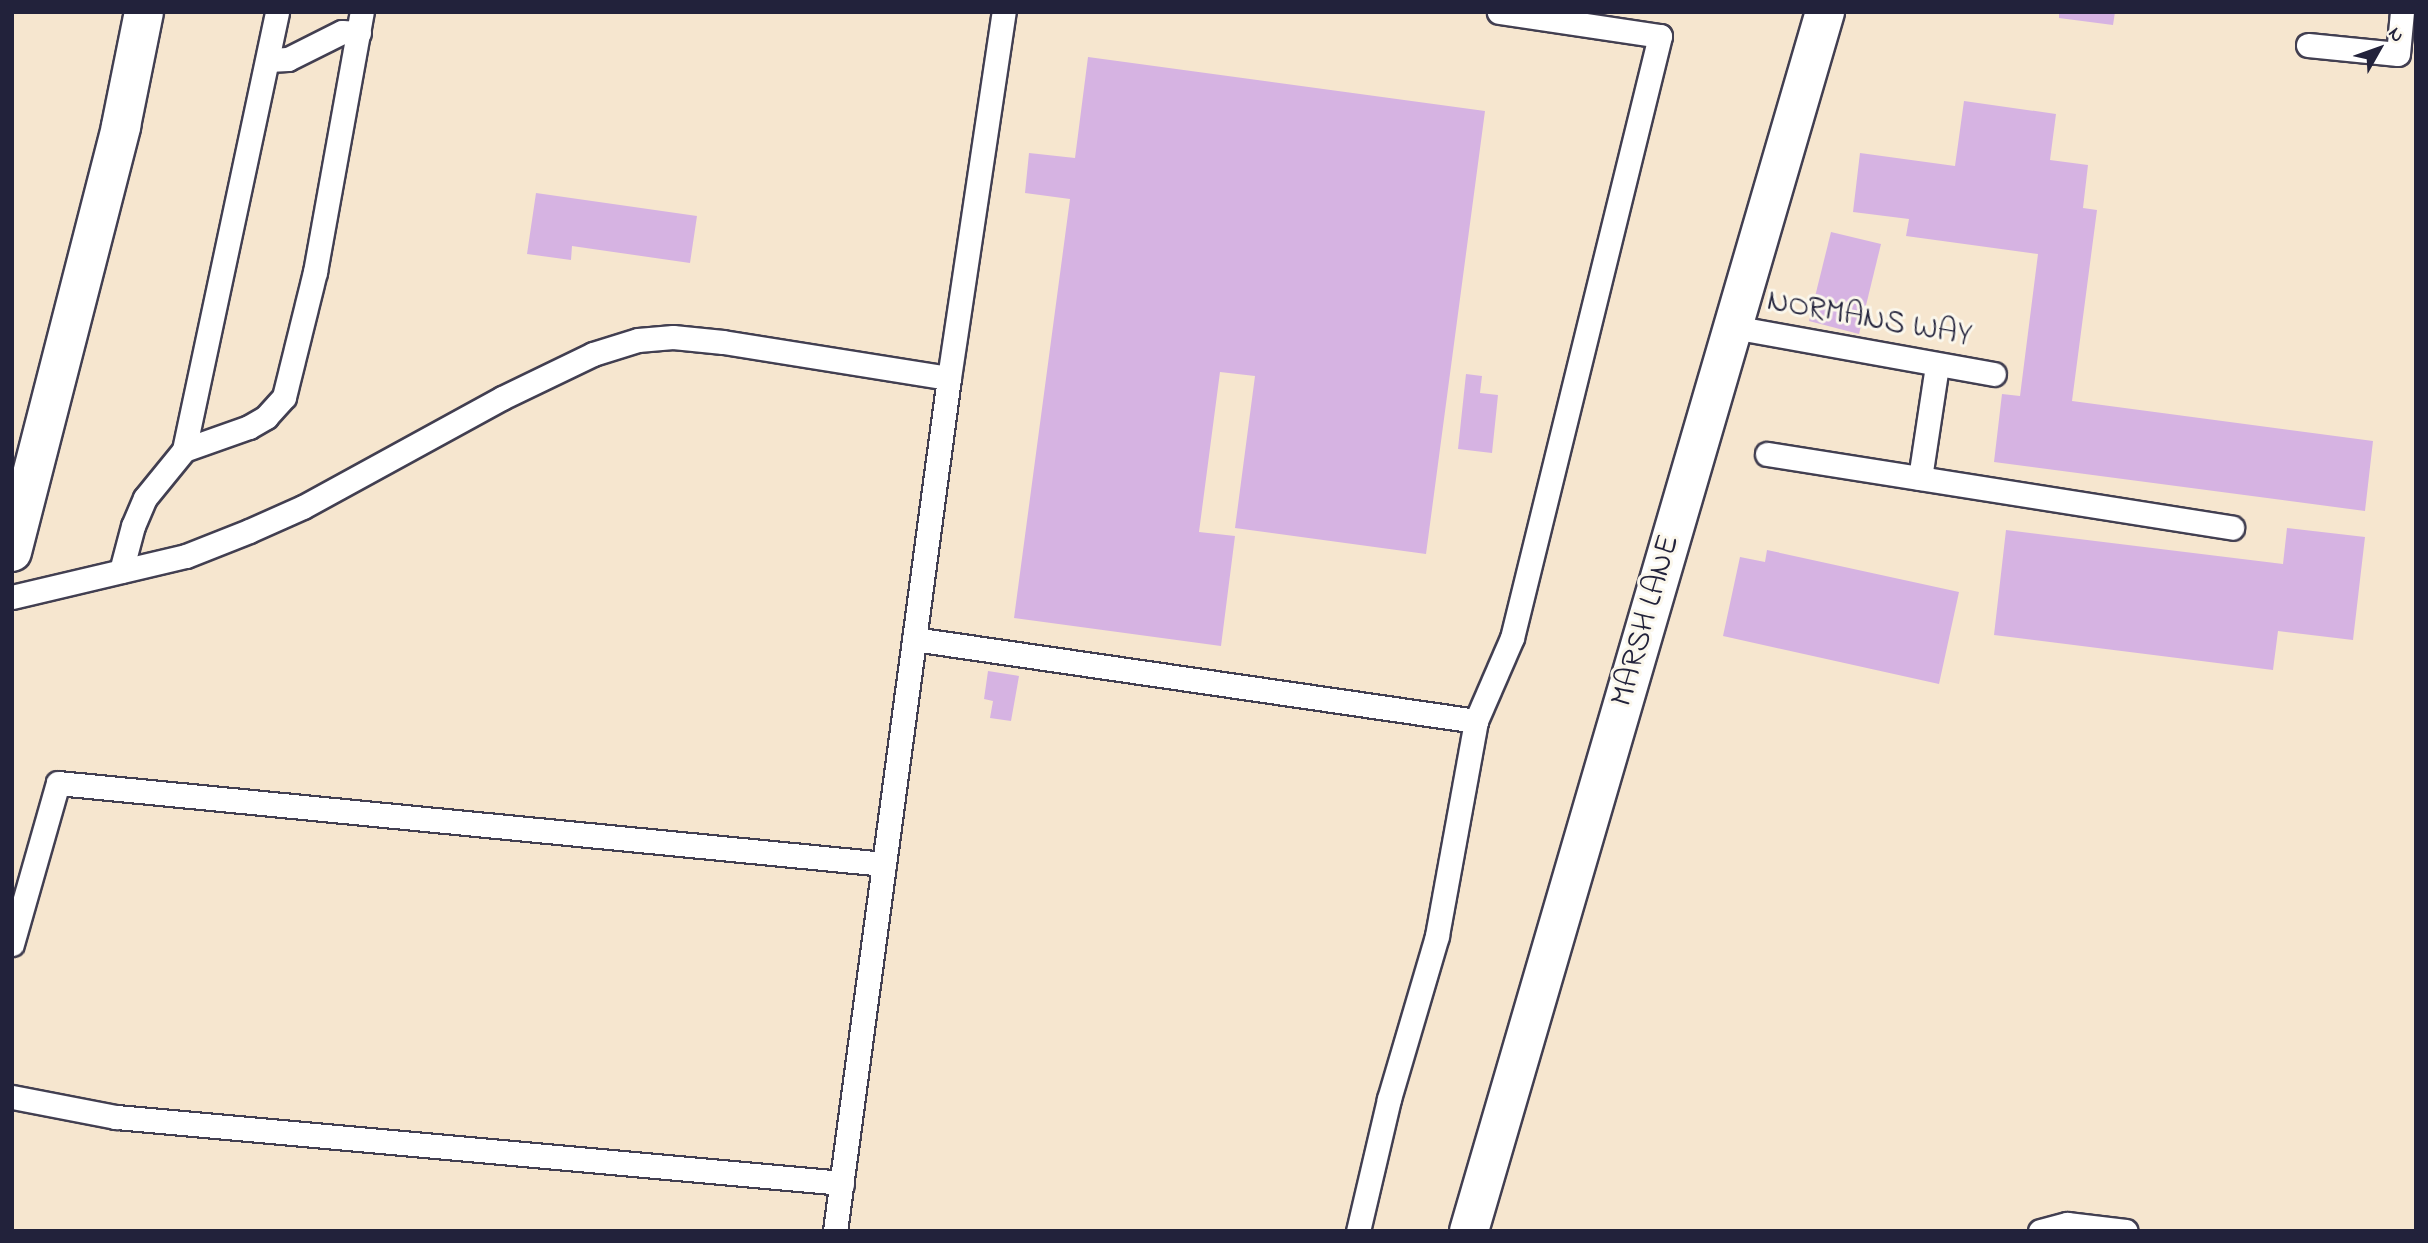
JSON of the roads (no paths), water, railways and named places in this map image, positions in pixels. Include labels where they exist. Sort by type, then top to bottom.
[{"type":"street","points":[[12,552],[121,126],[145,12]]},
{"type":"street","name":"MARSH LANE","points":[[1469,1231],[1825,12]]},
{"type":"lane","points":[[121,571],[133,526],[145,498],[184,450],[277,12]]},
{"type":"lane","points":[[835,1231],[949,378],[1003,12]]},
{"type":"lane","points":[[1358,1231],[1389,1099],[1437,936],[1476,721],[1511,638],[1660,36],[1542,15],[1499,12]]},
{"type":"lane","points":[[2308,45],[2398,54],[2402,12]]},
{"type":"lane","points":[[268,60],[288,59],[361,23]]},
{"type":"lane","points":[[184,450],[267,417],[284,397],[316,272],[361,23]]},
{"type":"lane","name":"NORMANS WAY","points":[[1733,327],[1937,366],[1994,374]]},
{"type":"lane","points":[[12,597],[186,556],[249,531],[379,467],[502,398],[593,354],[638,340],[673,337],[723,342],[949,378]]},
{"type":"lane","points":[[1920,478],[1937,366]]},
{"type":"lane","points":[[1767,454],[2232,528]]},
{"type":"lane","points":[[914,639],[1476,721]]},
{"type":"lane","points":[[12,944],[58,783],[884,863]]},
{"type":"lane","points":[[12,1097],[116,1117],[842,1183]]},
{"type":"lane","points":[[2040,1231],[2067,1224],[2126,1231]]}]
